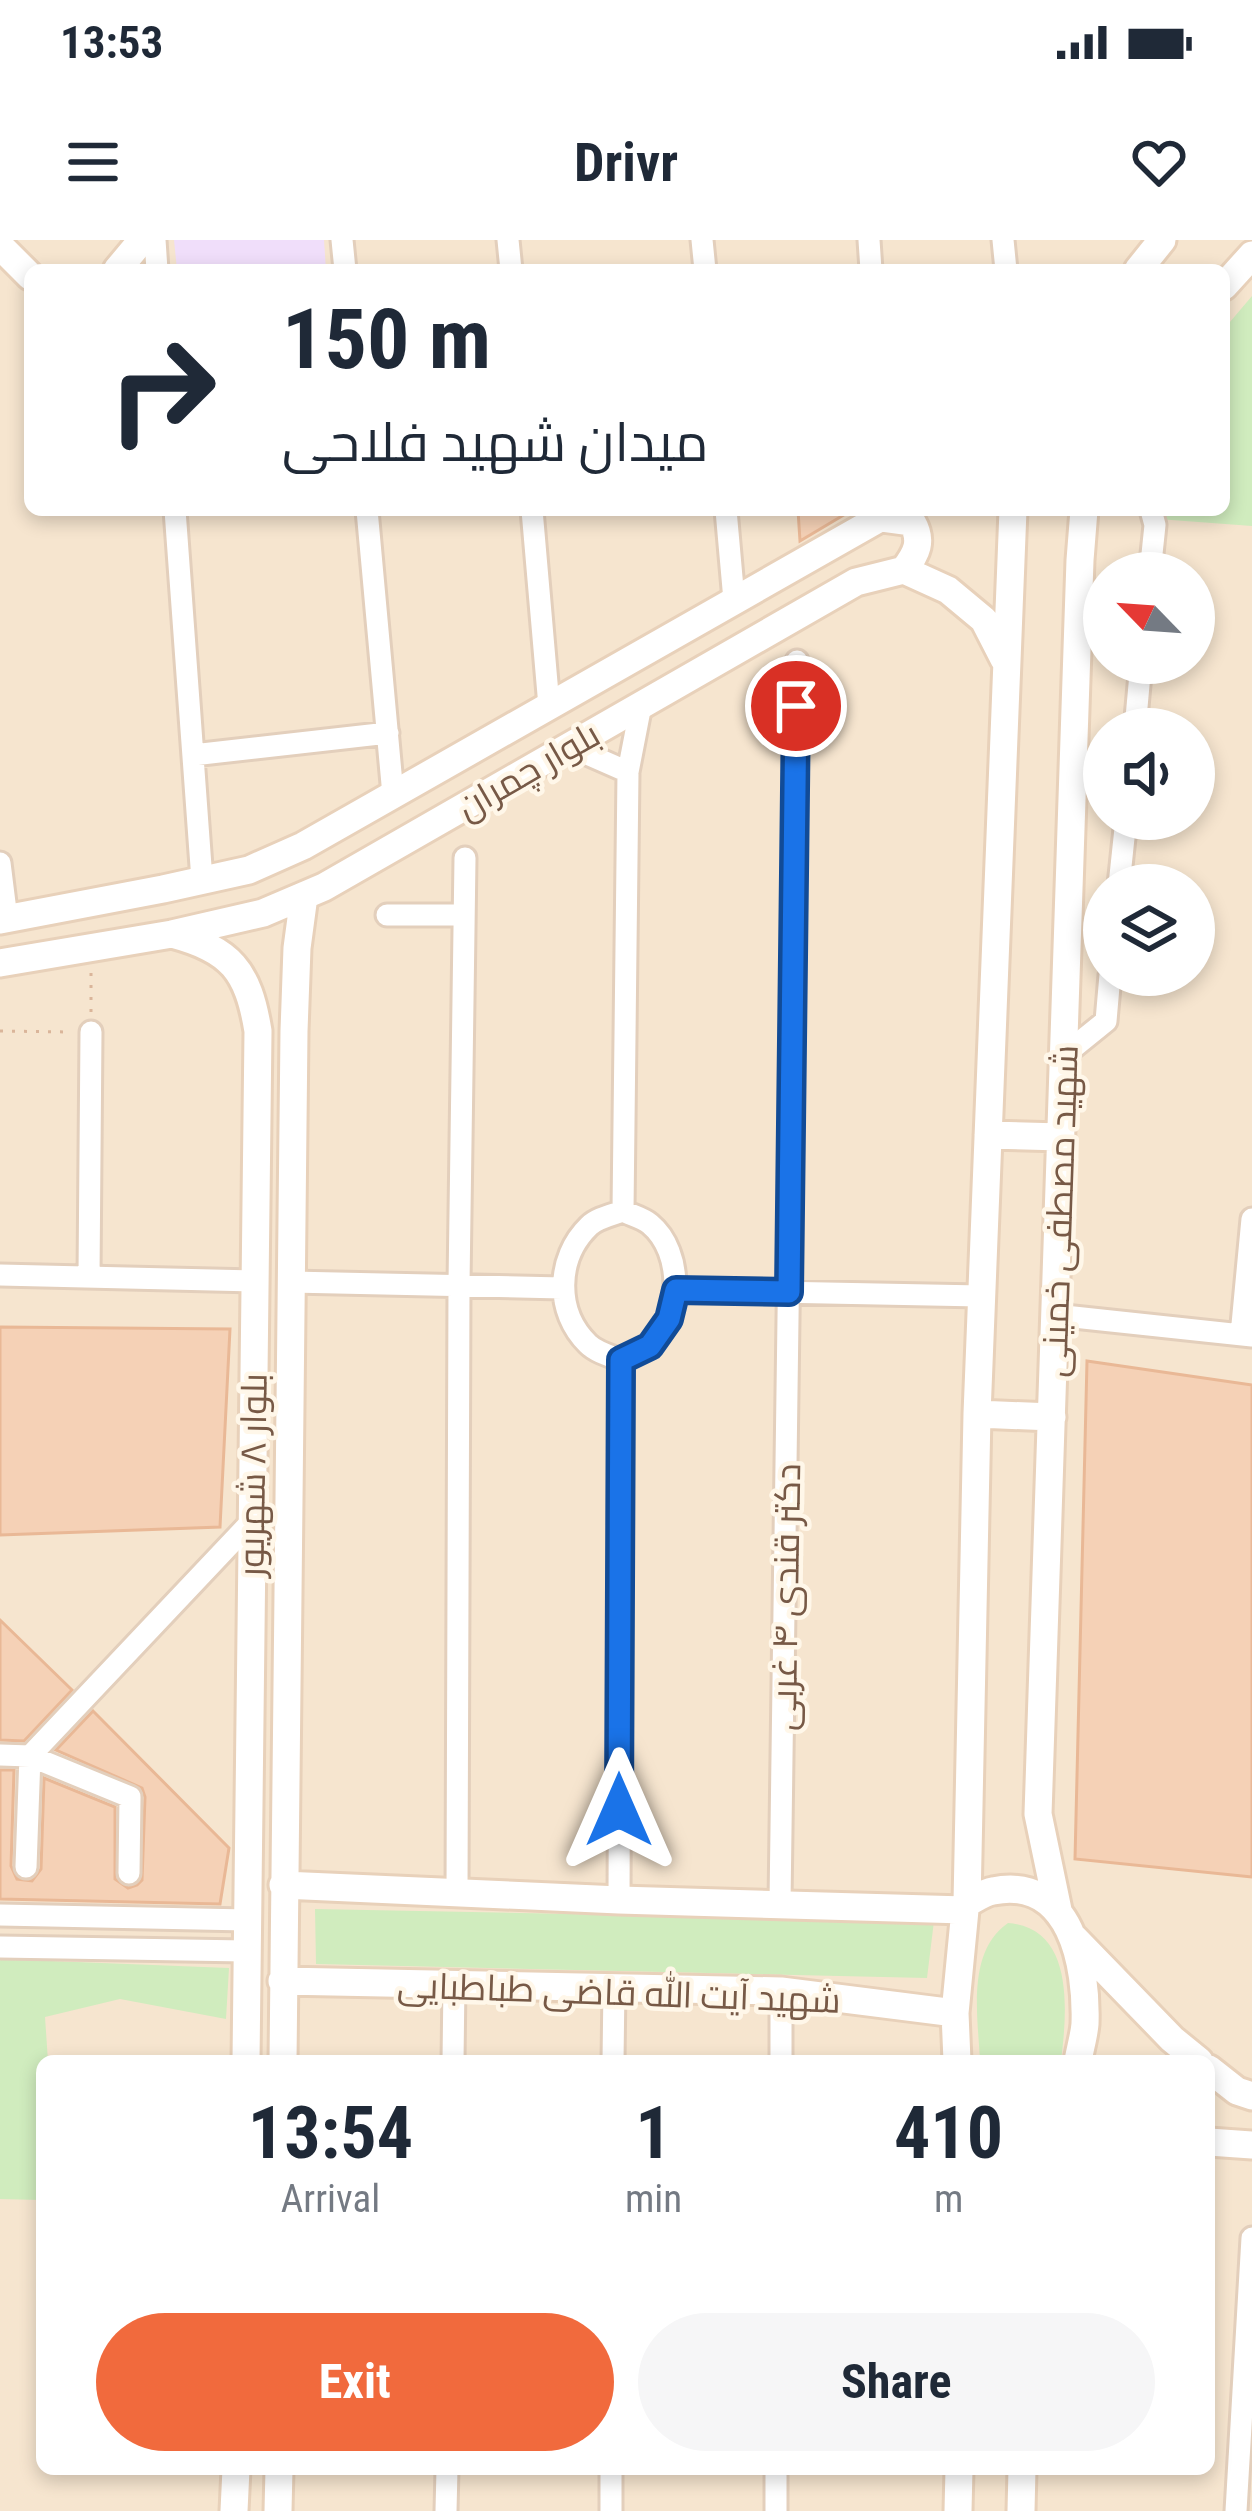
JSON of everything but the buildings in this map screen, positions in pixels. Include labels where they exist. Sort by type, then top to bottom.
[{"type":"main road","points":[[122,264],[142,240]]},
{"type":"main road","points":[[1143,264],[1162,240]]},
{"type":"main road","points":[[0,246],[24,271]]},
{"type":"main road","points":[[1230,279],[1252,255]]},
{"type":"main road","name":"بلوار چمران","points":[[3,919],[249,870],[303,847],[881,516]]},
{"type":"main road","points":[[895,516],[912,522],[919,534],[916,554],[904,570],[948,590],[984,620],[1006,662]]},
{"type":"main road","name":"شهید مصطفی خمینی","points":[[957,2055],[955,2013],[966,1906],[977,1414],[1013,516]]},
{"type":"main road","name":"شهید مصطفی خمینی","points":[[1073,1937],[1058,1910],[1038,1814],[1083,516]]},
{"type":"main road","name":"بلوار چمران","points":[[0,963],[172,934],[263,913],[304,896],[856,582],[904,570]]},
{"type":"main road","name":"بلوار ۸ شهریور","points":[[284,2055],[293,1981],[296,1886],[286,1653],[296,969],[304,896]]},
{"type":"main road","name":"بلوار ۸ شهریور","points":[[172,934],[206,944],[234,965],[252,995],[258,1030],[246,2055]]},
{"type":"main road","points":[[988,1135],[1061,1137]]},
{"type":"main road","points":[[256,1161],[293,1162]]},
{"type":"main road","points":[[977,1414],[1052,1417]]},
{"type":"main road","points":[[250,1653],[286,1653]]},
{"type":"main road","points":[[296,1886],[619,1900],[966,1906],[992,1891],[1018,1891],[1039,1894],[1058,1910]]},
{"type":"main road","points":[[1073,1937],[1083,1980],[1079,2055]]},
{"type":"main road","points":[[1073,1937],[1192,2055]]},
{"type":"main road","name":"شهید آیت الله قاضی طباطبایی","points":[[293,1981],[781,1990],[955,2013]]},
{"type":"main road","points":[[1215,2074],[1252,2096]]},
{"type":"main road","points":[[1215,2142],[1252,2145]]},
{"type":"main road","points":[[235,2511],[236,2475]]},
{"type":"main road","points":[[278,2511],[279,2475]]},
{"type":"main road","points":[[958,2511],[959,2475]]},
{"type":"main road","points":[[1021,2511],[1022,2475]]},
{"type":"street","points":[[175,516],[202,880]]},
{"type":"street","points":[[368,516],[393,795]]},
{"type":"street","points":[[533,516],[549,706]]},
{"type":"street","points":[[727,516],[734,600]]},
{"type":"street","points":[[1152,552],[1153,516]]},
{"type":"street","name":"دکتر قندی ۴ غربی","points":[[780,1903],[796,661]]},
{"type":"street","points":[[623,1211],[628,772],[641,705]]},
{"type":"street","points":[[193,755],[388,734]]},
{"type":"street","points":[[569,746],[628,772]]},
{"type":"street","points":[[457,1893],[465,858]]},
{"type":"street","points":[[0,863],[3,919]]},
{"type":"street","points":[[387,916],[463,915]]},
{"type":"street","points":[[1064,1055],[1106,1021],[1108,996]]},
{"type":"street","points":[[89,1277],[91,1032]]},
{"type":"street","points":[[623,1211],[651,1225],[670,1253],[676,1290],[669,1319],[650,1346],[621,1360],[590,1348],[569,1319],[562,1288],[570,1250],[592,1222],[623,1211]]},
{"type":"street","points":[[1055,1315],[1246,1335],[1252,1219]]},
{"type":"street","points":[[0,1275],[255,1281]]},
{"type":"street","points":[[291,1282],[562,1288]]},
{"type":"street","points":[[676,1290],[981,1296]]},
{"type":"street","points":[[619,1900],[621,1360]]},
{"type":"street","points":[[26,1867],[31,1756],[252,1521]]},
{"type":"street","points":[[0,1755],[31,1756],[130,1797],[129,1873]]},
{"type":"street","points":[[0,1915],[247,1920]]},
{"type":"street","points":[[0,1947],[246,1951]]},
{"type":"street","points":[[453,2055],[454,1984]]},
{"type":"street","points":[[613,2055],[614,1988]]},
{"type":"street","points":[[781,1990],[781,2055]]},
{"type":"street","points":[[1236,2511],[1252,2238]]},
{"type":"street","points":[[446,2511],[447,2475]]},
{"type":"street","points":[[610,2511],[611,2475]]},
{"type":"street","points":[[776,2475],[776,2511]]},
{"type":"path","points":[[0,1031],[91,1032],[92,947]]},
{"type":"shaded area","points":[[0,240],[1252,240],[1252,2511],[0,2511]]},
{"type":"shaded area","points":[[174,240],[324,240],[326,264],[176,264]]},
{"type":"green space","points":[[1252,296],[1252,526],[1158,519],[1230,516],[1230,322]]},
{"type":"green space","points":[[315,1909],[934,1921],[927,1978],[316,1964]]},
{"type":"green space","points":[[1008,1923],[1030,1928],[1056,1956],[1065,1997],[1062,2055],[980,2055],[980,1968],[995,1935]]},
{"type":"green space","points":[[0,1959],[229,1968],[226,2019],[120,1999],[45,2017],[48,2055],[36,2055],[36,2200],[0,2199]]},
{"type":"route","points":[[619,1810],[621,1360],[650,1346],[669,1319],[676,1290],[789,1292],[796,706]]}]
